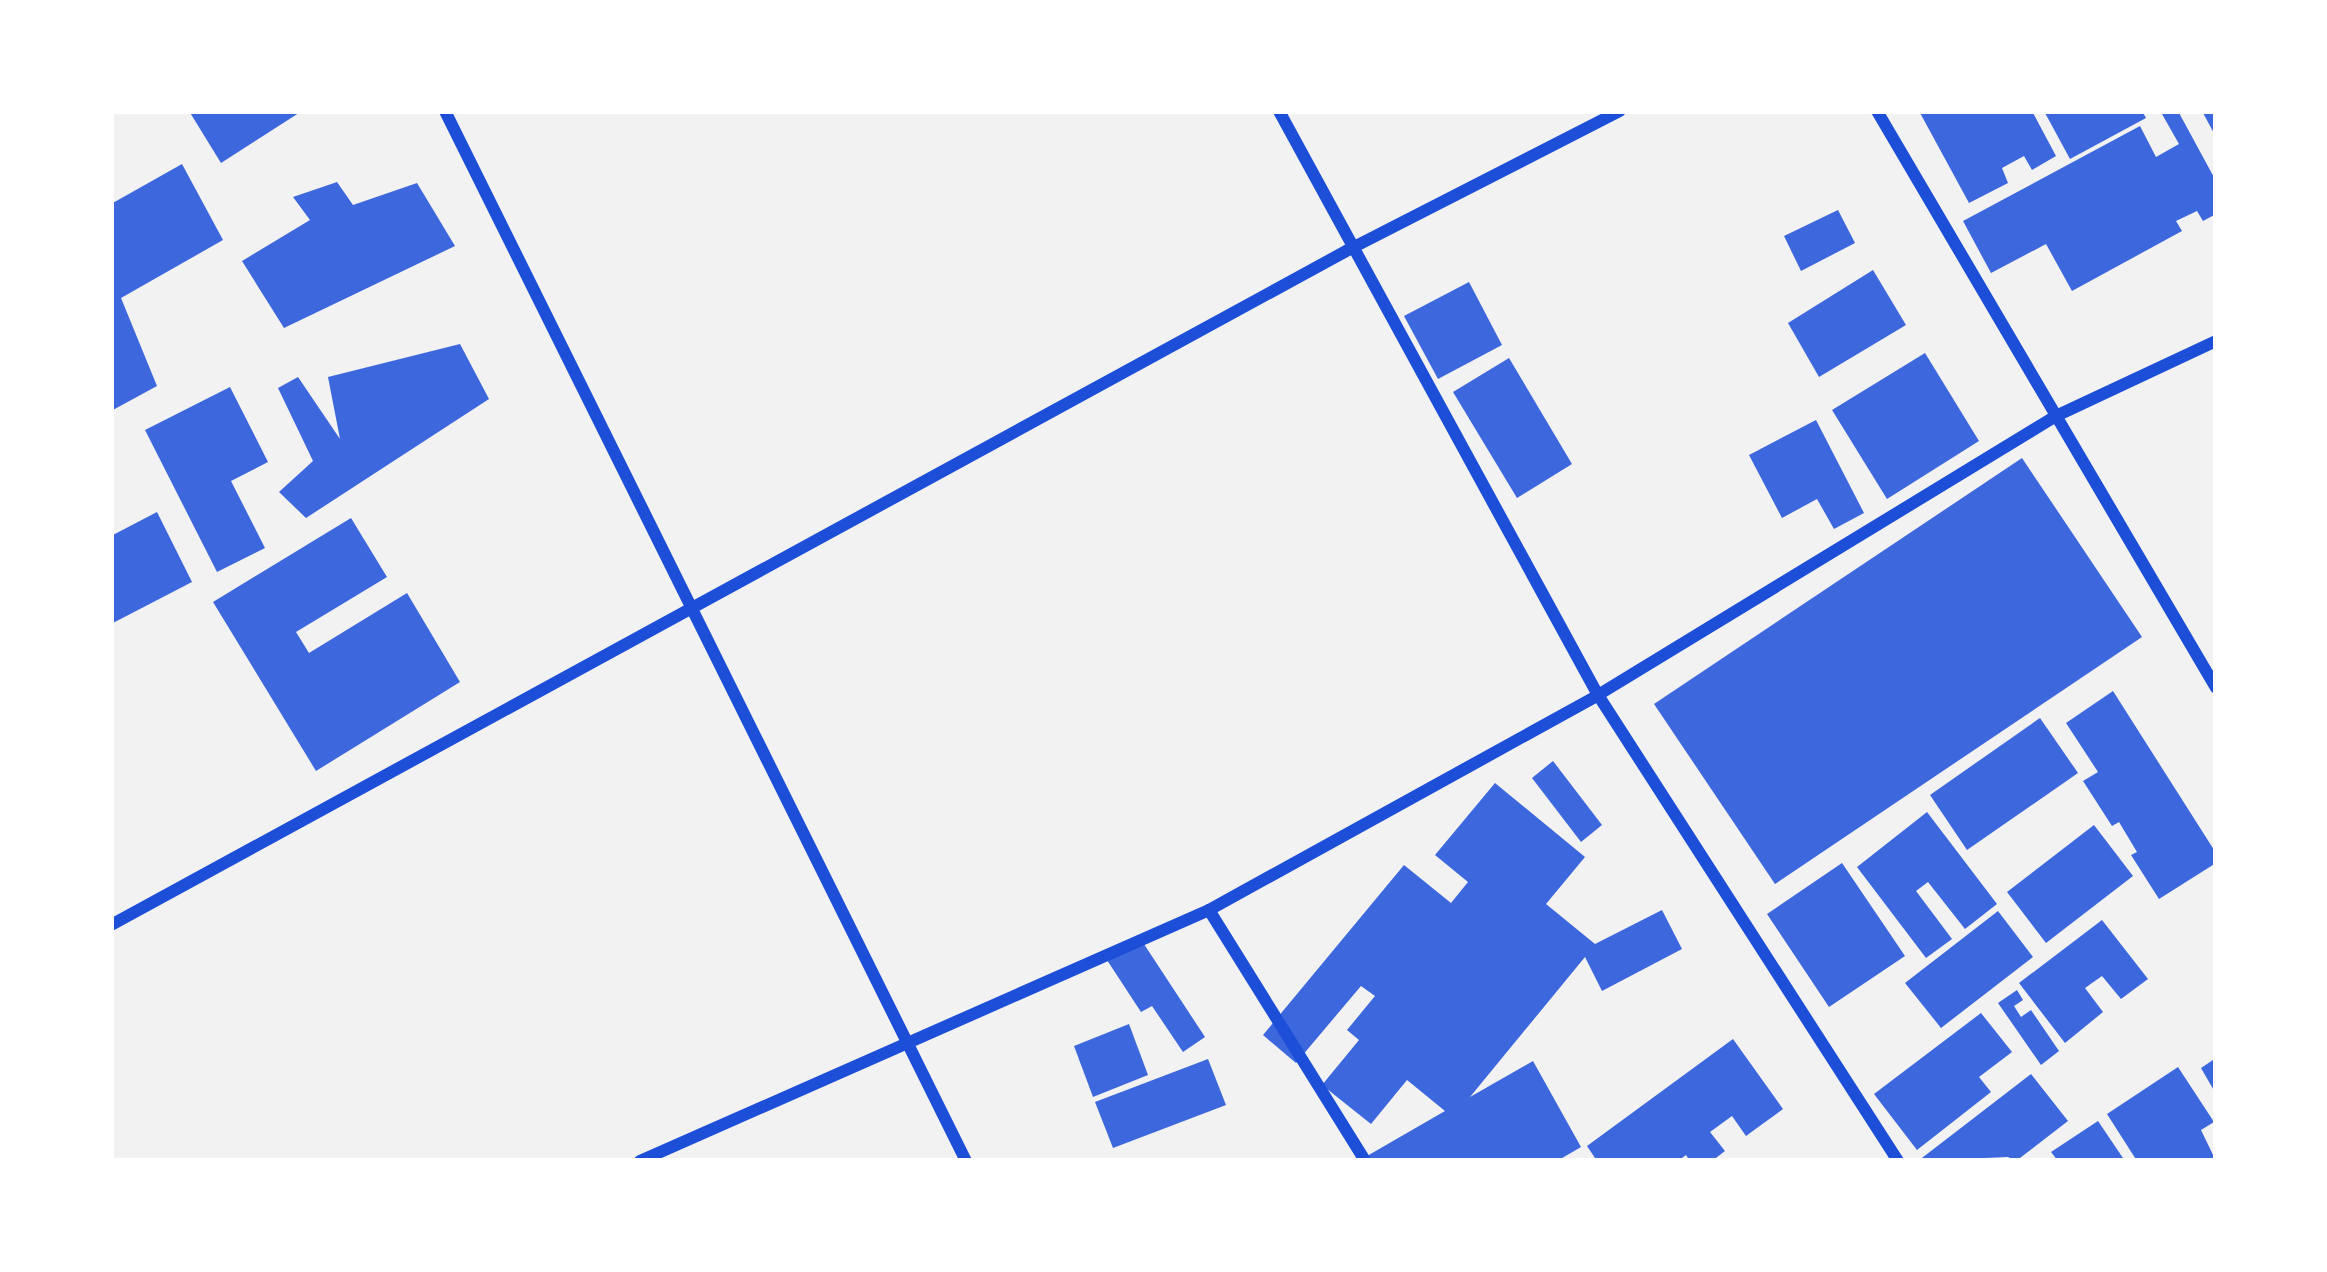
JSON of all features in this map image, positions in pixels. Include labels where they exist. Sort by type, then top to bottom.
[{"type":"street","points":[[445,111],[966,1161]]},
{"type":"street","points":[[1279,111],[1350,249],[1598,695],[1898,1161]]},
{"type":"street","points":[[111,925],[1350,249],[1620,111]]},
{"type":"street","points":[[1877,111],[2216,688]]},
{"type":"street","points":[[640,1161],[1209,910],[1598,695],[2056,416],[2216,341]]},
{"type":"street","points":[[1209,910],[1364,1161]]},
{"type":"building","points":[[189,111],[302,111],[221,163]]},
{"type":"building","points":[[1919,111],[2032,111],[2056,156],[2032,170],[2024,156],[2002,168],[2008,183],[1969,203]]},
{"type":"building","points":[[2044,111],[2142,111],[2146,118],[2070,159]]},
{"type":"building","points":[[2178,111],[2216,181],[2216,214],[2203,221],[2197,211],[2176,221],[2182,231],[2072,291],[2046,244],[1991,273],[1963,221],[2140,126],[2156,157],[2179,144],[2162,114]]},
{"type":"building","points":[[2202,111],[2216,111],[2216,137]]},
{"type":"building","points":[[182,164],[223,240],[121,298],[157,386],[111,411],[111,204]]},
{"type":"building","points":[[337,182],[353,205],[417,183],[455,246],[284,328],[242,261],[310,220],[293,197]]},
{"type":"building","points":[[1838,210],[1855,243],[1801,271],[1784,236]]},
{"type":"building","points":[[1873,270],[1906,325],[1819,377],[1788,323]]},
{"type":"building","points":[[1469,282],[1502,345],[1438,379],[1404,316]]},
{"type":"building","points":[[460,344],[489,399],[306,518],[279,492],[313,461],[278,388],[298,377],[340,439],[328,377]]},
{"type":"building","points":[[1925,353],[1979,441],[1887,499],[1832,410]]},
{"type":"building","points":[[1509,358],[1572,464],[1517,498],[1453,392]]},
{"type":"building","points":[[230,387],[268,462],[231,481],[265,548],[217,572],[145,430]]},
{"type":"building","points":[[1816,420],[1864,513],[1834,529],[1817,499],[1782,518],[1749,455]]},
{"type":"building","points":[[2022,458],[2142,637],[1775,884],[1654,704]]},
{"type":"building","points":[[157,512],[192,582],[111,624],[111,536]]},
{"type":"building","points":[[351,518],[387,577],[296,632],[309,653],[407,593],[460,682],[316,771],[213,602]]},
{"type":"building","points":[[2113,691],[2216,853],[2216,863],[2159,899],[2131,855],[2137,852],[2119,822],[2112,826],[2083,781],[2098,772],[2066,723]]},
{"type":"building","points":[[2040,718],[2078,773],[1967,850],[1930,795]]},
{"type":"building","points":[[1553,761],[1602,825],[1581,842],[1532,778]]},
{"type":"building","points":[[1495,783],[1585,857],[1546,904],[1595,944],[1662,910],[1682,949],[1602,991],[1585,957],[1470,1097],[1533,1061],[1581,1147],[1557,1161],[1370,1161],[1367,1156],[1445,1111],[1407,1080],[1371,1124],[1322,1085],[1359,1040],[1347,1030],[1375,996],[1361,986],[1296,1063],[1263,1035],[1404,865],[1451,903],[1468,882],[1435,855]]},
{"type":"building","points":[[1927,812],[1997,904],[1965,929],[1928,882],[1916,891],[1952,939],[1926,958],[1857,867]]},
{"type":"building","points":[[2094,825],[2133,876],[2046,943],[2007,892]]},
{"type":"building","points":[[1842,863],[1905,956],[1829,1007],[1767,914]]},
{"type":"building","points":[[1998,911],[2033,957],[1941,1028],[1905,983]]},
{"type":"building","points":[[2102,920],[2148,979],[2121,999],[2102,976],[2085,988],[2103,1012],[2065,1043],[2019,983]]},
{"type":"building","points":[[1138,935],[1205,1037],[1183,1052],[1152,1006],[1141,1012],[1105,957]]},
{"type":"building","points":[[2017,990],[2023,1000],[2014,1006],[2021,1017],[2031,1010],[2059,1051],[2041,1065],[1998,1003]]},
{"type":"building","points":[[1981,1013],[2012,1052],[1979,1077],[1991,1092],[1917,1150],[1874,1094]]},
{"type":"building","points":[[1129,1024],[1148,1075],[1093,1097],[1074,1046]]},
{"type":"building","points":[[1733,1039],[1783,1109],[1746,1136],[1732,1116],[1710,1132],[1725,1151],[1712,1161],[1690,1161],[1686,1155],[1678,1161],[1597,1161],[1587,1146]]},
{"type":"building","points":[[2216,1058],[2216,1094],[2201,1068]]},
{"type":"building","points":[[1208,1059],[1226,1105],[1113,1148],[1095,1102]]},
{"type":"building","points":[[2178,1067],[2214,1122],[2201,1130],[2216,1161],[2137,1161],[2107,1114]]},
{"type":"building","points":[[2031,1074],[2068,1121],[2016,1161],[2008,1157],[1918,1161]]},
{"type":"building","points":[[2098,1121],[2125,1161],[2058,1161],[2051,1152]]}]
